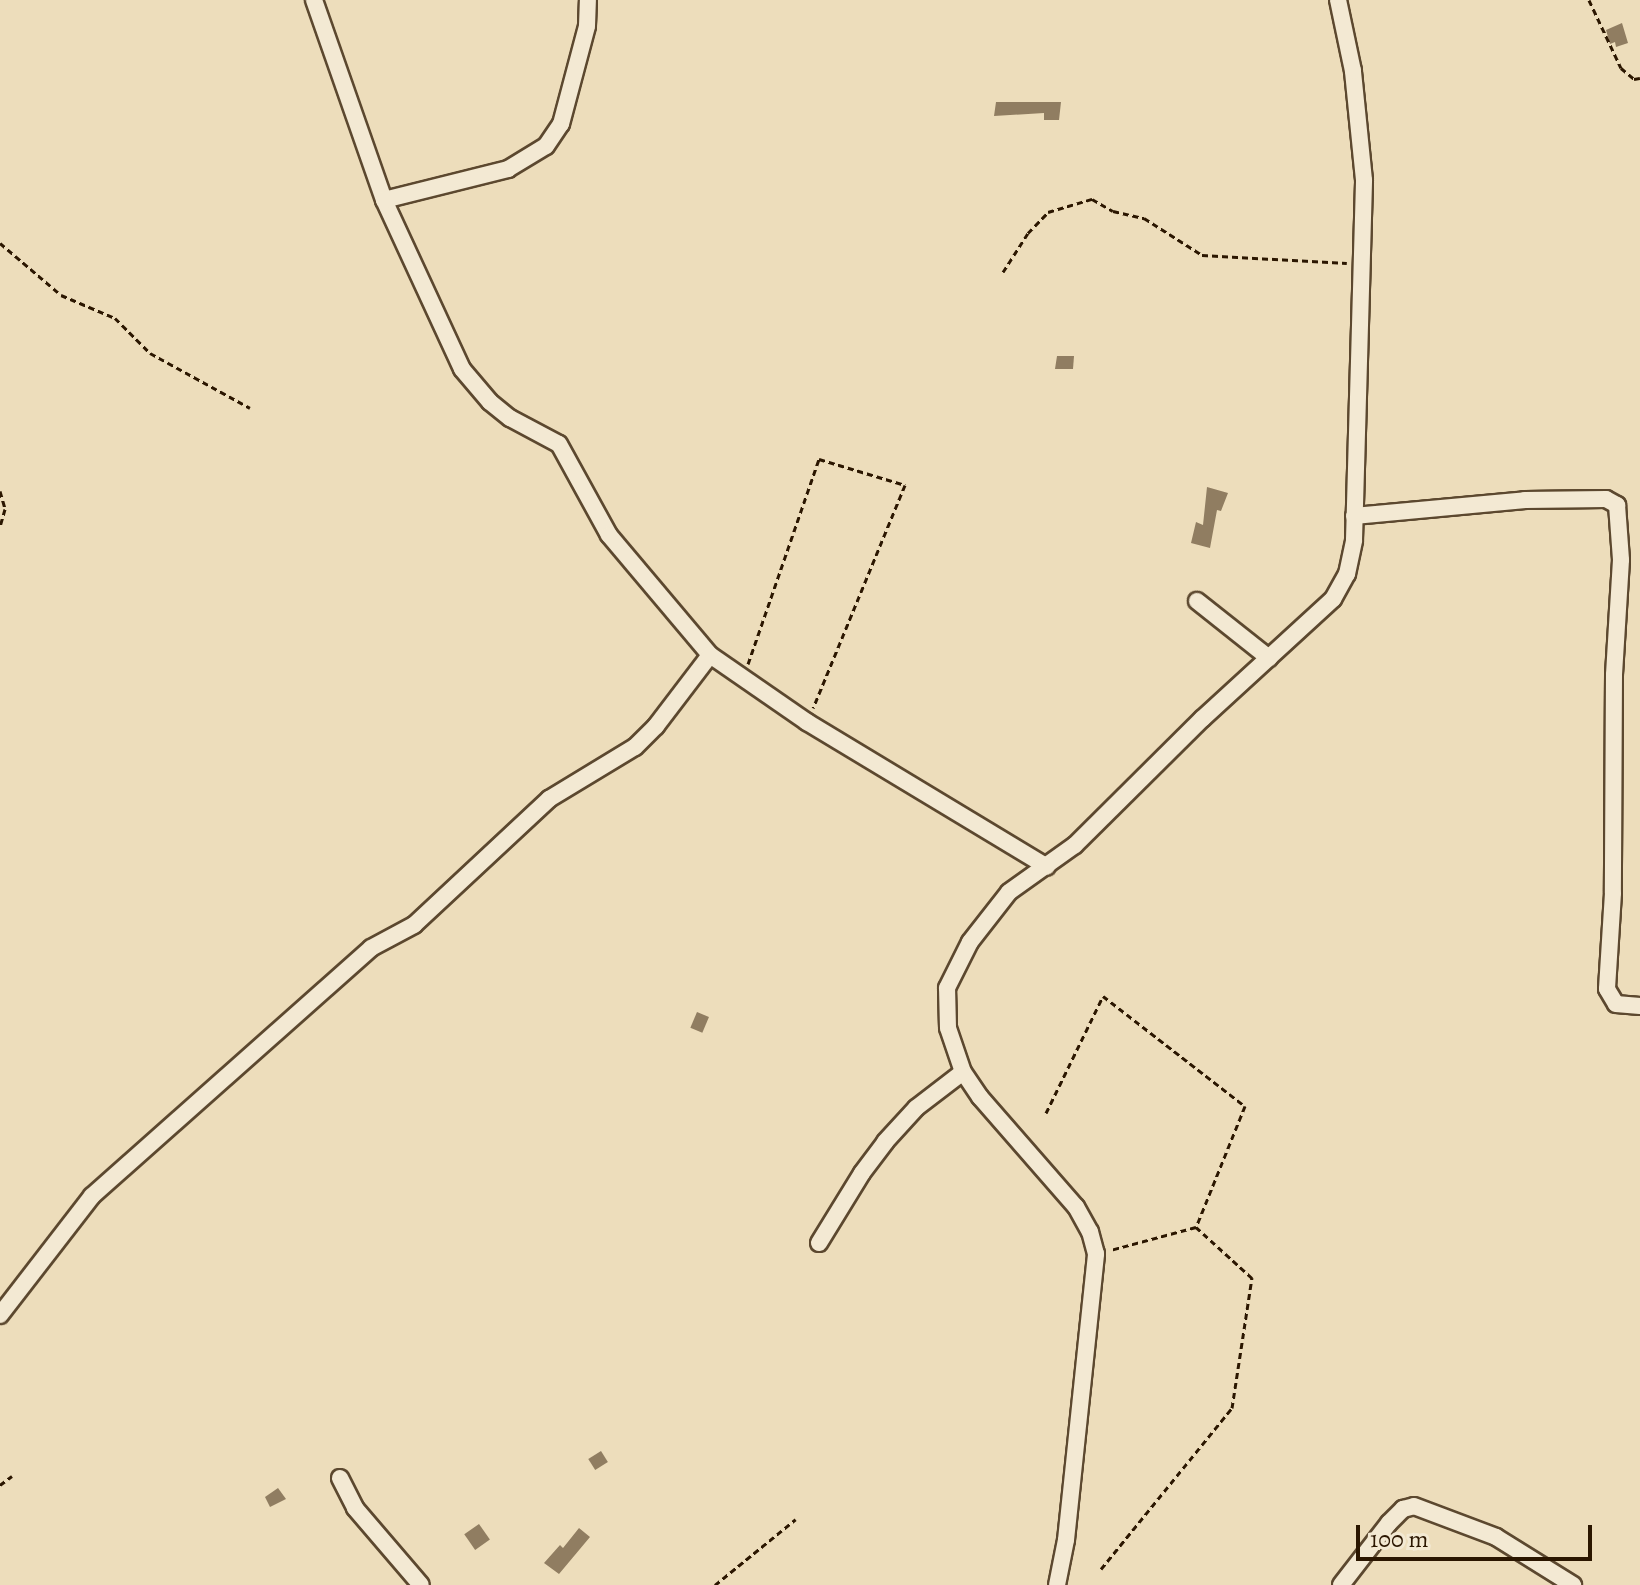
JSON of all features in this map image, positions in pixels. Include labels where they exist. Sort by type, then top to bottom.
[{"type":"street","points":[[314,0],[384,200],[462,369],[490,402],[510,418],[559,444],[609,535],[710,655],[807,722],[1047,867]]},
{"type":"street","points":[[384,200],[508,169],[523,163],[546,146],[561,124],[587,26],[588,0]]},
{"type":"street","points":[[1057,1585],[1066,1540],[1096,1254],[1090,1232],[1076,1207],[980,1097],[963,1072],[946,1009],[947,988],[955,966],[1009,892],[1075,845],[1333,599],[1347,574],[1354,516],[1364,180],[1348,36],[1338,0]]},
{"type":"street","points":[[1354,516],[1525,500],[1606,499],[1617,505],[1621,560],[1614,675],[1613,893],[1607,989],[1616,1004],[1640,1006]]},
{"type":"street","points":[[1197,601],[1269,658]]},
{"type":"street","points":[[0,1315],[92,1196],[371,948],[414,925],[549,799],[635,747],[656,726],[710,655]]},
{"type":"street","points":[[819,1243],[885,1142],[916,1108],[963,1072]]},
{"type":"street","points":[[340,1478],[355,1508],[421,1585]]},
{"type":"street","points":[[1341,1585],[1389,1523],[1403,1509],[1414,1506],[1496,1537],[1573,1585]]},
{"type":"path","points":[[1589,0],[1621,68],[1634,79],[1640,78]]},
{"type":"path","points":[[1003,272],[1028,233],[1048,212],[1092,199],[1113,211],[1144,218],[1202,255],[1363,263]]},
{"type":"path","points":[[0,243],[61,295],[115,318],[150,353],[250,408]]},
{"type":"path","points":[[742,680],[819,459],[905,485],[807,722]]},
{"type":"path","points":[[0,491],[5,509],[0,527]]},
{"type":"path","points":[[1046,1113],[1103,996],[1245,1106],[1196,1227]]},
{"type":"path","points":[[1096,1254],[1196,1227]]},
{"type":"path","points":[[1101,1569],[1232,1408],[1252,1278],[1196,1227]]},
{"type":"path","points":[[0,1485],[12,1476]]},
{"type":"path","points":[[715,1585],[796,1519]]},
{"type":"building","points":[[1622,23],[1628,43],[1616,47],[1615,42],[1610,44],[1606,30]]},
{"type":"building","points":[[996,102],[1061,102],[1059,120],[1044,120],[1044,113],[994,116]]},
{"type":"building","points":[[1057,356],[1074,356],[1073,369],[1055,369]]},
{"type":"building","points":[[1207,487],[1228,493],[1221,511],[1217,510],[1210,548],[1191,543],[1196,522],[1203,525]]},
{"type":"building","points":[[697,1012],[709,1017],[702,1033],[690,1028]]},
{"type":"building","points":[[601,1451],[608,1462],[595,1470],[588,1459]]},
{"type":"building","points":[[278,1488],[286,1499],[270,1507],[265,1497]]},
{"type":"building","points":[[479,1524],[490,1540],[475,1550],[464,1534]]},
{"type":"building","points":[[579,1528],[590,1537],[559,1574],[544,1563],[560,1545],[563,1548]]}]
